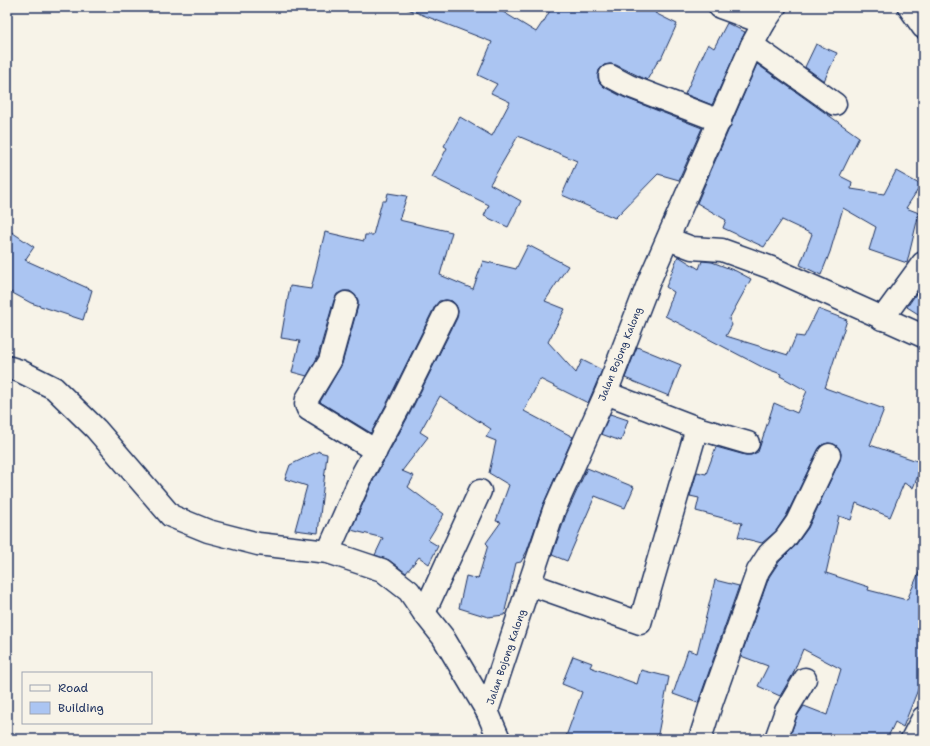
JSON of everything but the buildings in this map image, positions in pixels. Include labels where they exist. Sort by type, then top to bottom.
[{"type":"street","points":[[720,7],[770,15]]},
{"type":"street","points":[[909,7],[923,27]]},
{"type":"street","name":"Jalan Bojong Kalong","points":[[487,711],[554,510],[606,393],[650,279],[752,46],[770,15]]},
{"type":"street","points":[[752,46],[835,104]]},
{"type":"street","points":[[610,76],[629,86],[720,121]]},
{"type":"street","points":[[668,239],[692,248],[722,250],[769,267],[882,319],[923,336]]},
{"type":"street","points":[[882,319],[923,264]]},
{"type":"street","points":[[346,303],[330,361],[307,398],[306,404],[308,409],[376,450]]},
{"type":"street","points":[[328,552],[363,473],[398,409],[446,312]]},
{"type":"street","points":[[7,367],[20,371],[54,388],[96,430],[171,516],[208,531],[258,544],[328,552],[382,570],[409,592],[443,637],[487,711],[499,739]]},
{"type":"street","points":[[606,393],[697,428],[748,443]]},
{"type":"street","points":[[530,584],[640,623],[697,428]]},
{"type":"street","points":[[700,739],[758,571],[769,554],[784,539],[797,522],[829,455]]},
{"type":"street","points":[[424,613],[480,491]]},
{"type":"street","points":[[776,739],[786,711],[805,679]]},
{"type":"street","points":[[912,739],[923,718]]}]
